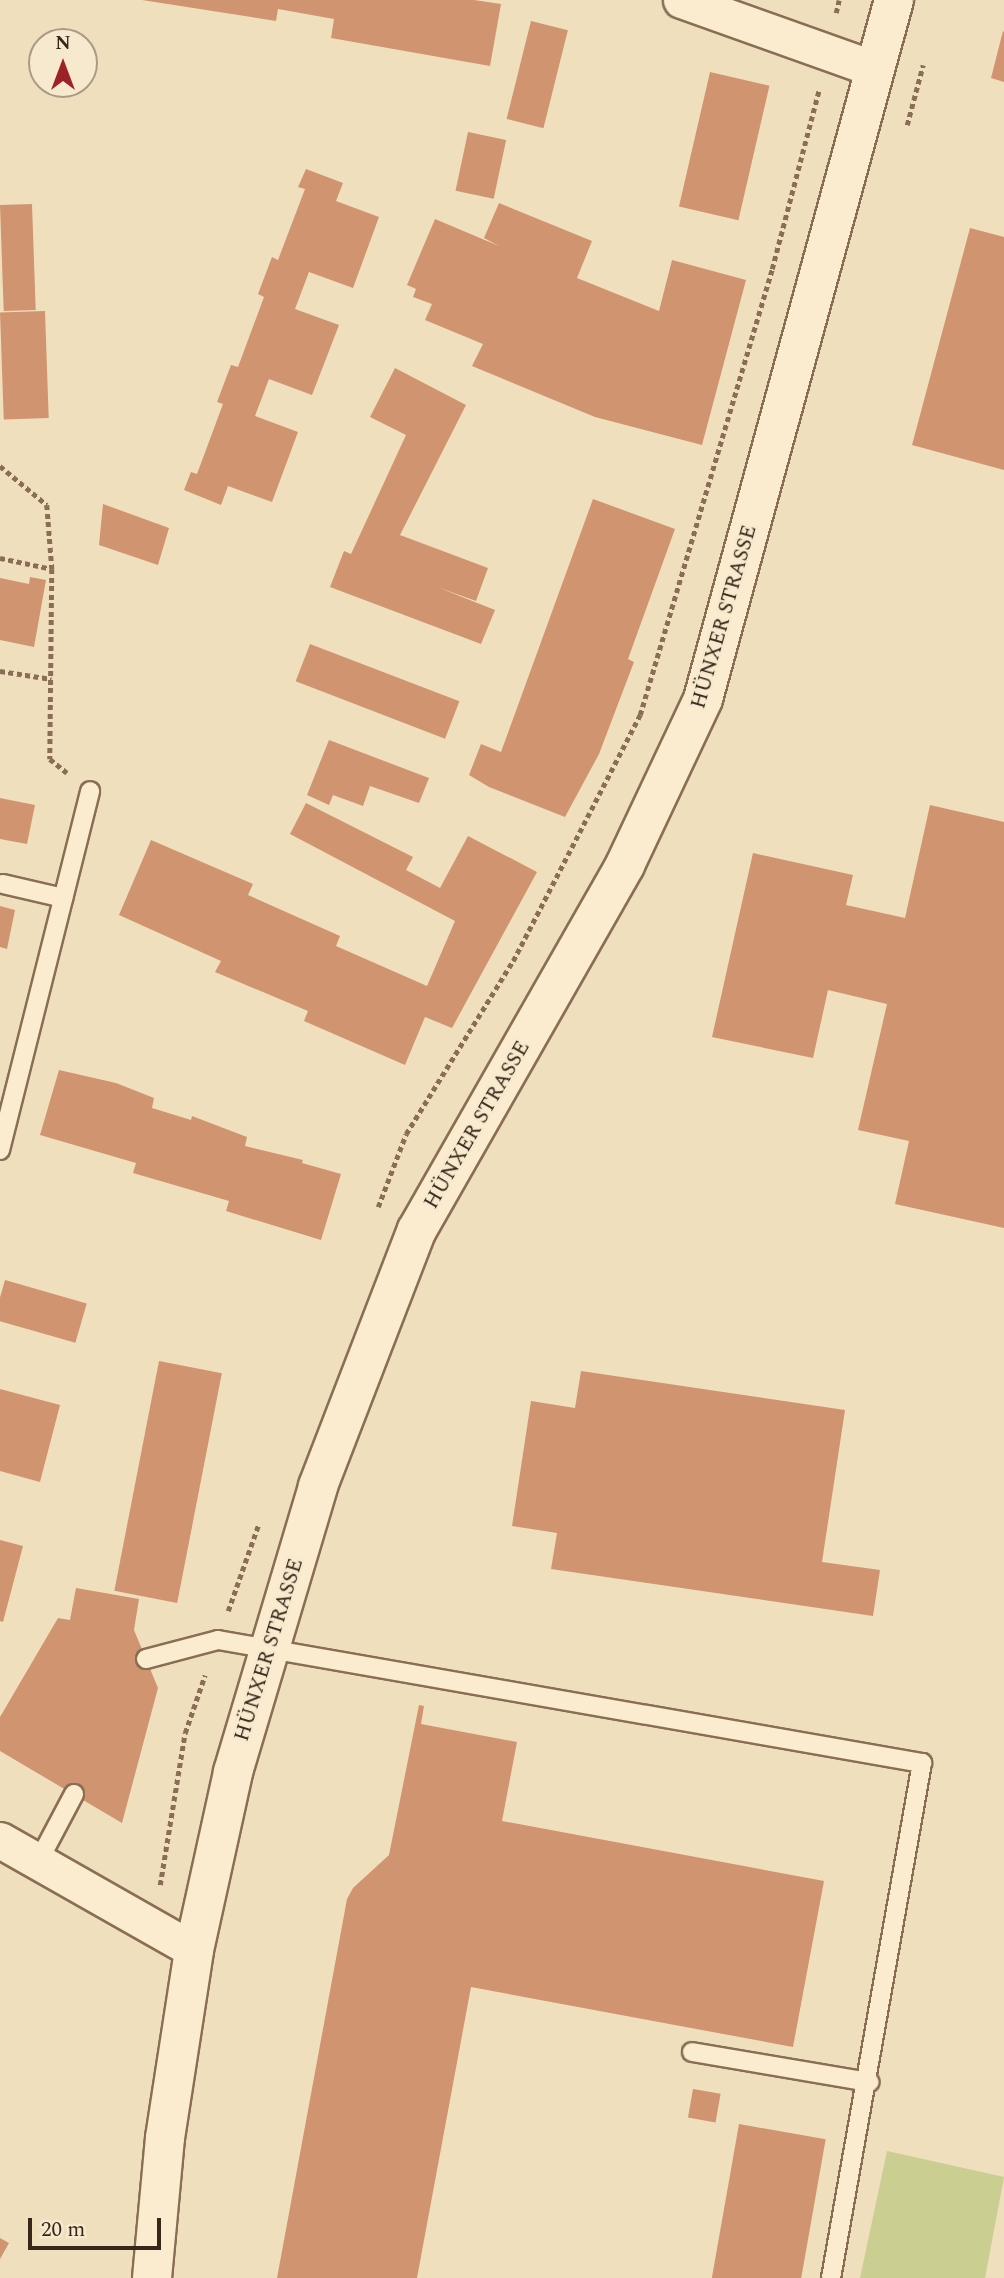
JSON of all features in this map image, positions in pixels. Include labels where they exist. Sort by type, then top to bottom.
[{"type":"main road","name":"HÜNXER STRASSE","points":[[152,2278],[165,2138],[194,1950],[233,1772],[317,1486],[417,1230],[625,865],[704,699],[894,0]]},
{"type":"street","points":[[681,0],[875,69]]},
{"type":"street","points":[[0,1840],[194,1950]]},
{"type":"lane","points":[[0,1150],[90,791]]},
{"type":"lane","points":[[4,884],[63,898]]},
{"type":"lane","points":[[146,1658],[218,1640],[922,1763],[869,2082],[831,2278]]},
{"type":"lane","points":[[38,1862],[75,1794]]},
{"type":"lane","points":[[691,2052],[869,2082]]},
{"type":"path","points":[[905,134],[926,55]]},
{"type":"path","points":[[0,466],[47,505],[52,569],[50,759],[90,791]]},
{"type":"path","points":[[0,558],[52,569]]},
{"type":"path","points":[[0,671],[51,679]]},
{"type":"green space","points":[[887,2151],[1004,2177],[985,2278],[860,2278]]},
{"type":"building","points":[[142,0],[474,0],[501,4],[490,66],[331,38],[334,19],[278,9],[276,21]]},
{"type":"building","points":[[531,21],[568,30],[543,128],[507,119]]},
{"type":"building","points":[[1004,32],[1004,82],[991,78]]},
{"type":"building","points":[[710,72],[769,86],[738,220],[679,206]]},
{"type":"building","points":[[468,132],[506,140],[494,199],[456,191]]},
{"type":"building","points":[[306,169],[343,183],[336,201],[379,217],[353,288],[309,272],[295,309],[339,325],[312,395],[269,379],[255,416],[298,432],[272,502],[228,486],[221,505],[184,490],[191,472],[197,474],[223,404],[217,402],[231,365],[238,367],[264,297],[258,294],[272,257],[278,260],[305,189],[298,187]]},
{"type":"building","points":[[499,203],[592,241],[577,278],[659,311],[672,260],[746,280],[702,445],[595,417],[472,366],[483,344],[425,320],[432,304],[413,297],[416,289],[407,285],[435,219],[499,246],[484,238]]},
{"type":"building","points":[[32,204],[36,310],[4,311],[0,205]]},
{"type":"building","points":[[970,228],[1004,237],[1004,470],[912,445]]},
{"type":"building","points":[[45,311],[49,418],[4,420],[0,313]]},
{"type":"building","points":[[395,368],[466,405],[400,535],[488,568],[476,601],[437,587],[495,610],[481,644],[330,587],[344,551],[351,554],[406,435],[370,417]]},
{"type":"building","points":[[593,499],[675,529],[628,659],[634,662],[599,754],[565,817],[489,787],[469,775],[481,744],[501,752]]},
{"type":"building","points":[[103,504],[169,528],[158,565],[99,545]]},
{"type":"building","points":[[30,577],[46,580],[34,647],[0,640],[0,578],[29,584]]},
{"type":"building","points":[[310,644],[459,701],[445,739],[296,681]]},
{"type":"building","points":[[329,740],[429,778],[419,803],[370,786],[363,806],[333,795],[329,805],[307,795]]},
{"type":"building","points":[[0,798],[35,805],[27,844],[0,839]]},
{"type":"building","points":[[306,803],[413,857],[406,870],[440,888],[468,836],[537,872],[452,1028],[425,1017],[405,1065],[304,1021],[308,1011],[215,972],[221,961],[119,915],[151,840],[253,884],[248,895],[340,936],[336,946],[427,986],[455,921],[290,834]]},
{"type":"building","points":[[930,805],[1004,822],[1004,1228],[895,1204],[909,1141],[858,1130],[887,1004],[828,990],[813,1058],[712,1037],[753,853],[853,875],[846,905],[905,918]]},
{"type":"building","points":[[0,906],[15,910],[7,949],[0,947]]},
{"type":"building","points":[[59,1070],[116,1083],[154,1098],[152,1108],[191,1120],[192,1116],[247,1137],[245,1146],[303,1160],[302,1163],[341,1174],[321,1240],[226,1211],[229,1201],[133,1173],[136,1163],[40,1135]]},
{"type":"building","points":[[5,1280],[87,1303],[75,1343],[0,1321],[0,1297]]},
{"type":"building","points":[[159,1361],[222,1373],[177,1603],[114,1591]]},
{"type":"building","points":[[581,1371],[845,1410],[822,1562],[880,1570],[873,1616],[551,1569],[557,1533],[512,1526],[531,1401],[575,1408]]},
{"type":"building","points":[[0,1389],[60,1405],[40,1482],[0,1471]]},
{"type":"building","points":[[0,1540],[23,1546],[3,1622],[0,1621]]},
{"type":"building","points":[[76,1588],[139,1599],[134,1630],[158,1688],[122,1823],[0,1751],[0,1717],[58,1618],[70,1620]]},
{"type":"building","points":[[419,1705],[424,1706],[421,1724],[517,1742],[502,1821],[824,1881],[793,2047],[471,1987],[417,2278],[277,2278],[347,1899],[353,1888],[389,1855]]},
{"type":"building","points":[[693,2089],[721,2094],[716,2122],[688,2118]]},
{"type":"building","points":[[739,2124],[826,2139],[801,2278],[712,2278]]},
{"type":"building","points":[[0,2238],[9,2243],[0,2259]]}]
